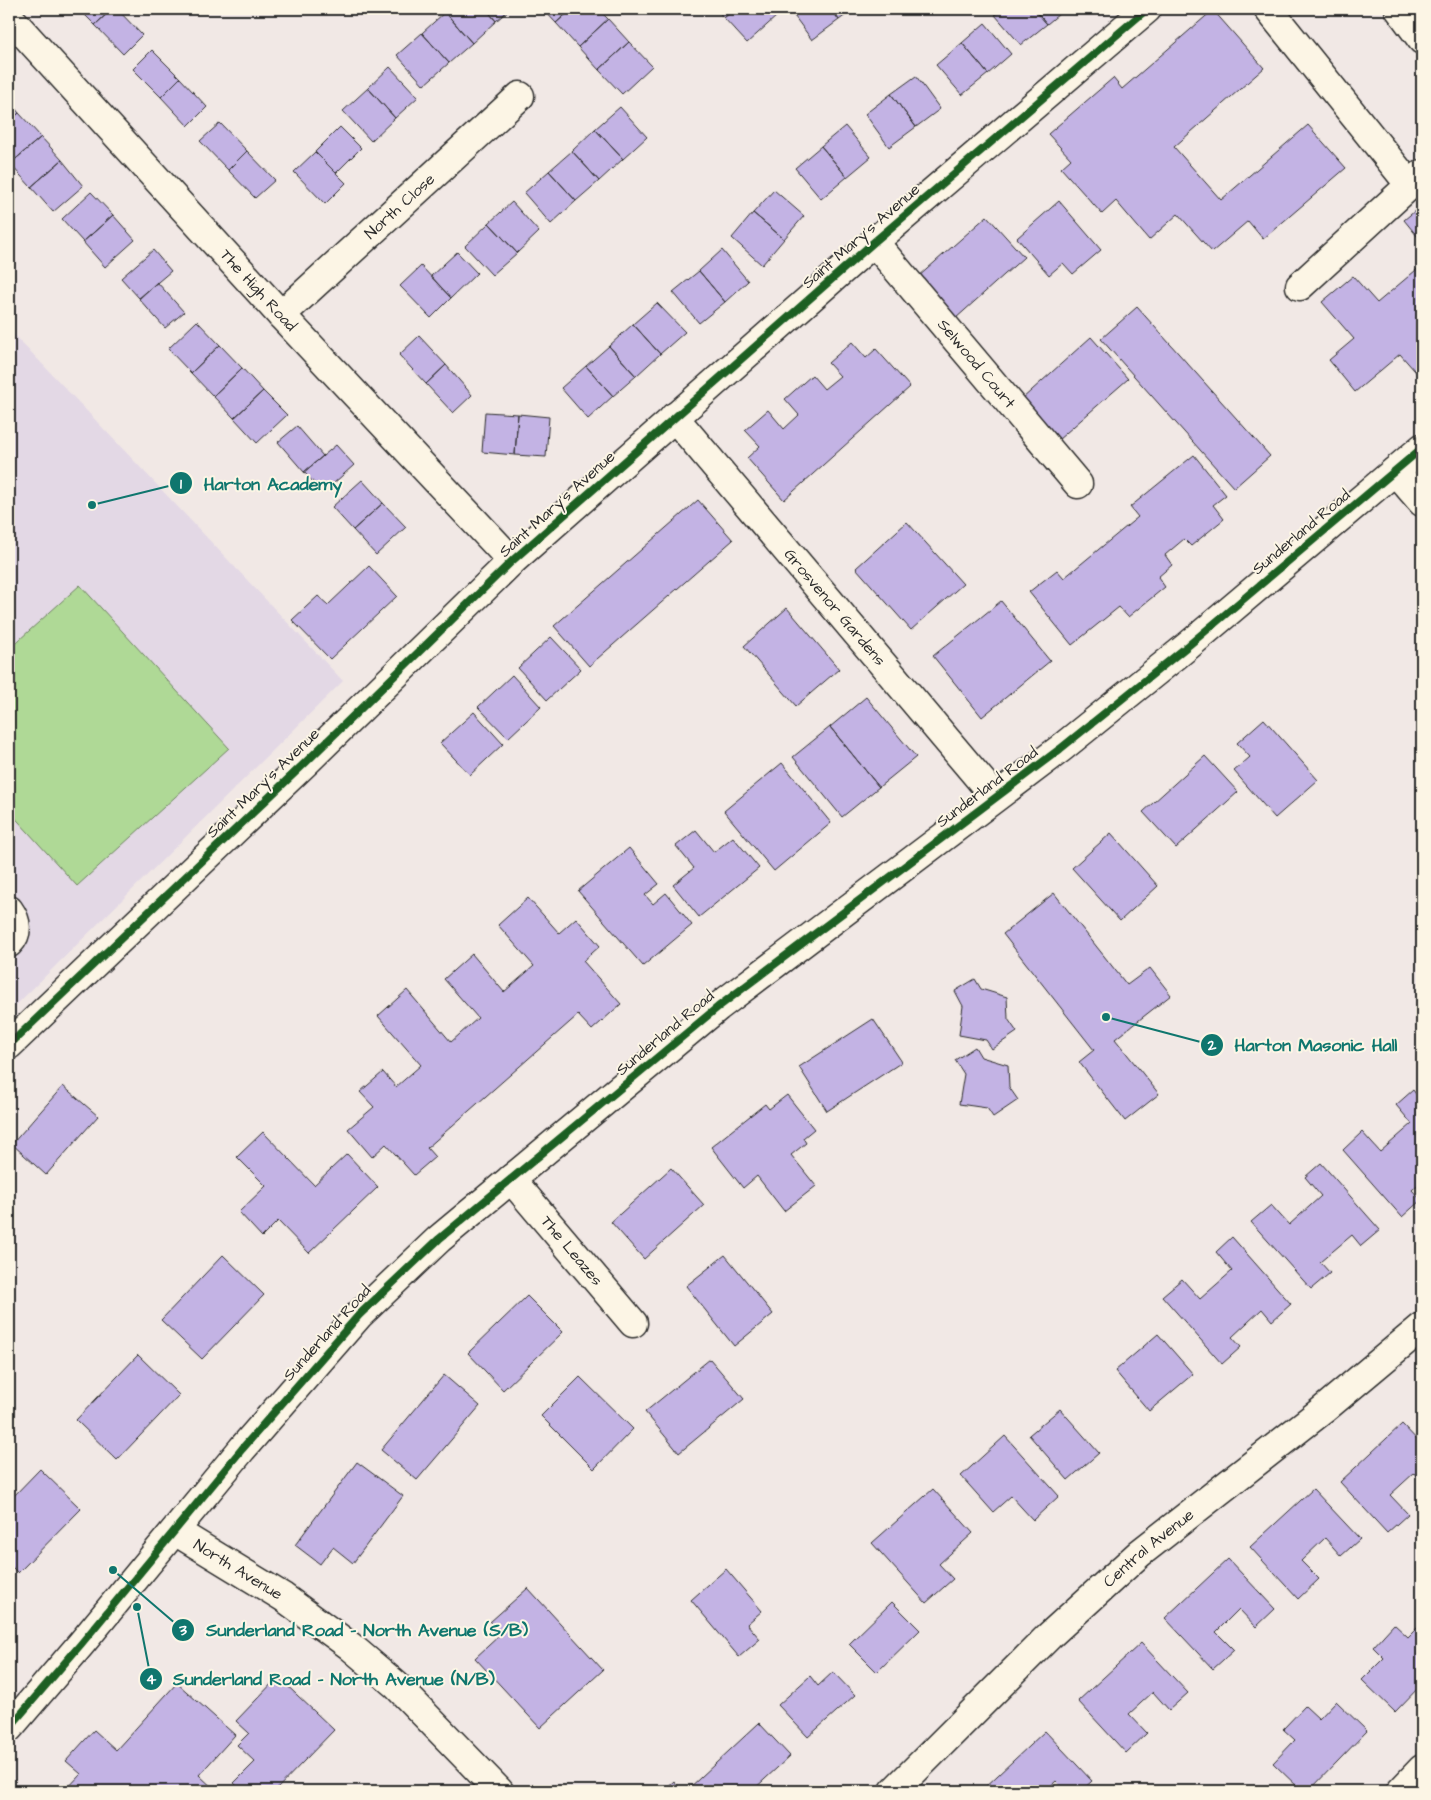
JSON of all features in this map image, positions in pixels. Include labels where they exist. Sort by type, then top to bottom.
[{"type":"street","name":"Saint Mary's Avenue","points":[[13,1033],[306,762],[512,561],[874,242],[1147,9]]},
{"type":"street","points":[[1399,9],[1422,40]]},
{"type":"street","points":[[1270,10],[1416,180],[1300,286]]},
{"type":"street","name":"The High Road","points":[[9,17],[281,316],[512,561]]},
{"type":"street","name":"North Close","points":[[281,316],[520,96]]},
{"type":"street","name":"Selwood Court","points":[[874,242],[1078,484]]},
{"type":"street","name":"Grosvenor Gardens","points":[[674,418],[996,797]]},
{"type":"street","name":"Sunderland Road","points":[[9,1728],[242,1450],[359,1315],[439,1239],[718,1007],[1060,749],[1189,645],[1422,448]]},
{"type":"street","points":[[1395,471],[1422,502]]},
{"type":"street","points":[[9,910],[16,922],[16,932],[9,943]]},
{"type":"street","name":"The Leazes","points":[[511,1179],[633,1323]]},
{"type":"street","name":"Central Avenue","points":[[894,1791],[1049,1636],[1140,1553],[1324,1409],[1422,1327]]},
{"type":"street","name":"North Avenue","points":[[175,1531],[283,1597],[350,1646],[396,1685],[499,1791]]},
{"type":"street","points":[[1401,1791],[1422,1769]]},
{"type":"shaded area","points":[[9,329],[343,681],[9,1012]]},
{"type":"green space","points":[[80,585],[229,748],[77,886],[9,811],[9,649]]},
{"type":"building","points":[[79,9],[112,9],[95,25]]},
{"type":"building","points":[[112,9],[117,9],[142,35],[123,54],[95,25]]},
{"type":"building","points":[[449,9],[486,9],[496,21],[472,43],[445,12]]},
{"type":"building","points":[[486,9],[510,9],[496,21]]},
{"type":"building","points":[[543,9],[572,9],[556,23]]},
{"type":"building","points":[[572,9],[598,9],[608,19],[578,47],[556,23]]},
{"type":"building","points":[[716,9],[734,9],[724,18]]},
{"type":"building","points":[[734,9],[770,9],[777,16],[747,43],[724,18]]},
{"type":"building","points":[[789,9],[831,9],[839,20],[812,40]]},
{"type":"building","points":[[831,9],[854,9],[839,20]]},
{"type":"building","points":[[1002,9],[1034,9],[1047,24],[1021,45],[995,15]]},
{"type":"building","points":[[1034,9],[1065,9],[1047,24]]},
{"type":"building","points":[[1213,10],[1264,68],[1174,147],[1221,200],[1308,125],[1346,168],[1263,239],[1248,221],[1212,252],[1178,214],[1149,240],[1116,201],[1102,214],[1061,168],[1071,159],[1048,134],[1113,78],[1122,89]]},
{"type":"building","points":[[445,12],[472,43],[449,63],[422,33]]},
{"type":"building","points":[[608,19],[629,42],[599,70],[578,47]]},
{"type":"building","points":[[985,23],[1011,54],[988,74],[962,43]]},
{"type":"building","points":[[422,33],[449,63],[424,85],[397,55]]},
{"type":"building","points":[[629,42],[652,66],[622,94],[599,70]]},
{"type":"building","points":[[962,43],[988,74],[962,95],[936,65]]},
{"type":"building","points":[[152,50],[180,78],[161,97],[133,69]]},
{"type":"building","points":[[390,67],[418,97],[395,118],[368,88]]},
{"type":"building","points":[[916,76],[940,109],[916,127],[891,94]]},
{"type":"building","points":[[180,78],[207,107],[188,126],[161,97]]},
{"type":"building","points":[[368,88],[395,118],[371,141],[343,111]]},
{"type":"building","points":[[891,94],[916,127],[889,147],[865,114]]},
{"type":"building","points":[[9,101],[19,113],[9,122]]},
{"type":"building","points":[[620,107],[647,137],[623,159],[595,129]]},
{"type":"building","points":[[19,113],[41,137],[10,164],[9,122]]},
{"type":"building","points":[[220,123],[247,151],[228,170],[200,141]]},
{"type":"building","points":[[845,126],[871,157],[847,177],[821,146]]},
{"type":"building","points":[[340,127],[361,148],[336,173],[315,152]]},
{"type":"building","points":[[595,129],[623,159],[599,181],[572,151]]},
{"type":"building","points":[[41,137],[62,160],[31,187],[10,164]]},
{"type":"building","points":[[821,146],[847,177],[821,199],[795,168]]},
{"type":"building","points":[[247,151],[275,180],[255,198],[228,170]]},
{"type":"building","points":[[572,151],[599,181],[576,201],[549,171]]},
{"type":"building","points":[[315,152],[346,183],[325,204],[294,172]]},
{"type":"building","points":[[62,160],[83,186],[53,212],[31,187]]},
{"type":"building","points":[[549,171],[576,201],[551,224],[524,193]]},
{"type":"building","points":[[774,190],[804,216],[784,239],[753,213]]},
{"type":"building","points":[[91,192],[113,215],[83,242],[62,219]]},
{"type":"building","points":[[1059,201],[1101,250],[1073,274],[1063,263],[1049,275],[1017,238]]},
{"type":"building","points":[[512,202],[539,232],[517,253],[489,223]]},
{"type":"building","points":[[1422,205],[1422,242],[1404,220]]},
{"type":"building","points":[[753,213],[784,239],[762,265],[732,238]]},
{"type":"building","points":[[113,215],[135,240],[105,267],[83,242]]},
{"type":"building","points":[[987,216],[1024,257],[955,319],[918,277]]},
{"type":"building","points":[[489,223],[517,253],[492,275],[465,246]]},
{"type":"building","points":[[153,250],[171,271],[139,298],[121,278]]},
{"type":"building","points":[[722,250],[748,281],[725,302],[699,271]]},
{"type":"building","points":[[457,252],[477,273],[451,298],[431,276]]},
{"type":"building","points":[[1422,265],[1422,379],[1400,354],[1355,392],[1329,360],[1354,339],[1322,302],[1353,276],[1377,303]]},
{"type":"building","points":[[421,266],[451,298],[431,318],[400,286]]},
{"type":"building","points":[[699,271],[725,302],[699,323],[673,292]]},
{"type":"building","points":[[157,282],[184,312],[165,328],[139,299]]},
{"type":"building","points":[[657,303],[685,332],[660,354],[633,324]]},
{"type":"building","points":[[1137,307],[1270,456],[1234,488],[1101,339]]},
{"type":"building","points":[[197,321],[220,345],[191,373],[168,349]]},
{"type":"building","points":[[633,324],[660,354],[636,376],[609,346]]},
{"type":"building","points":[[419,336],[446,365],[426,384],[399,355]]},
{"type":"building","points":[[1091,337],[1128,379],[1058,440],[1022,399]]},
{"type":"building","points":[[852,342],[866,358],[876,349],[910,387],[784,500],[747,458],[760,446],[745,430],[768,410],[784,429],[799,415],[785,399],[812,375],[824,389],[840,376],[828,363]]},
{"type":"building","points":[[220,345],[242,368],[213,396],[191,373]]},
{"type":"building","points":[[609,346],[636,376],[613,396],[586,366]]},
{"type":"building","points":[[446,365],[472,395],[453,413],[426,384]]},
{"type":"building","points":[[586,366],[613,396],[588,419],[561,388]]},
{"type":"building","points":[[242,368],[263,391],[234,418],[213,396]]},
{"type":"building","points":[[263,391],[287,415],[257,443],[234,418]]},
{"type":"building","points":[[485,412],[518,414],[515,455],[482,452]]},
{"type":"building","points":[[518,414],[549,417],[546,457],[515,455]]},
{"type":"building","points":[[297,426],[323,456],[304,472],[278,442]]},
{"type":"building","points":[[336,445],[354,465],[323,493],[304,472]]},
{"type":"building","points":[[1194,455],[1226,495],[1213,505],[1224,519],[1191,546],[1184,539],[1165,555],[1172,565],[1158,577],[1165,587],[1128,617],[1119,607],[1072,645],[1029,592],[1057,570],[1064,578],[1138,517],[1130,507]]},
{"type":"building","points":[[362,480],[383,503],[353,530],[332,507]]},
{"type":"building","points":[[698,500],[733,540],[589,666],[554,626]]},
{"type":"building","points":[[383,503],[406,527],[376,555],[353,530]]},
{"type":"building","points":[[907,522],[963,584],[911,630],[856,568]]},
{"type":"building","points":[[369,566],[397,596],[330,659],[292,620],[318,596],[328,605]]},
{"type":"building","points":[[1001,601],[1050,661],[982,717],[933,656]]},
{"type":"building","points":[[787,608],[839,669],[796,706],[744,646]]},
{"type":"building","points":[[551,637],[581,669],[547,700],[518,668]]},
{"type":"building","points":[[512,675],[541,707],[508,738],[478,707]]},
{"type":"building","points":[[866,697],[916,757],[879,787],[830,727]]},
{"type":"building","points":[[474,712],[503,744],[470,775],[440,743]]},
{"type":"building","points":[[1264,719],[1318,780],[1275,818],[1234,771],[1250,757],[1237,743]]},
{"type":"building","points":[[830,727],[879,787],[842,817],[793,757]]},
{"type":"building","points":[[1205,756],[1238,792],[1176,848],[1143,812]]},
{"type":"building","points":[[782,763],[831,823],[774,871],[724,811]]},
{"type":"building","points":[[696,830],[714,852],[733,837],[759,868],[699,917],[673,885],[694,868],[676,846]]},
{"type":"building","points":[[1111,833],[1158,886],[1120,921],[1072,868]]},
{"type":"building","points":[[629,848],[659,884],[645,895],[653,904],[666,893],[692,925],[643,966],[578,891]]},
{"type":"building","points":[[1054,893],[1127,985],[1150,968],[1171,995],[1115,1039],[1159,1094],[1125,1121],[1079,1062],[1094,1050],[1003,934]]},
{"type":"building","points":[[528,898],[559,933],[576,918],[600,946],[583,961],[621,1004],[592,1030],[578,1015],[427,1148],[435,1157],[414,1175],[386,1144],[372,1157],[348,1129],[374,1107],[360,1092],[383,1072],[396,1087],[421,1065],[378,1016],[407,990],[451,1042],[478,1018],[444,979],[472,954],[504,992],[534,966],[498,925]]},
{"type":"building","points":[[975,979],[981,989],[1007,997],[1008,1019],[1017,1032],[992,1049],[986,1040],[959,1035],[963,1006],[955,991]]},
{"type":"building","points":[[873,1019],[902,1062],[827,1111],[799,1067]]},
{"type":"building","points":[[975,1047],[981,1057],[1008,1065],[1009,1087],[1018,1100],[993,1117],[987,1108],[959,1104],[964,1074],[955,1060]]},
{"type":"building","points":[[1422,1049],[1422,1059],[1417,1053]]},
{"type":"building","points":[[63,1086],[98,1116],[46,1175],[12,1144]]},
{"type":"building","points":[[1413,1090],[1422,1102],[1422,1181],[1412,1190],[1421,1200],[1402,1217],[1343,1150],[1362,1132],[1380,1152],[1412,1124],[1396,1105]]},
{"type":"building","points":[[787,1095],[814,1129],[803,1138],[806,1143],[791,1155],[816,1186],[784,1211],[757,1176],[743,1188],[711,1147],[765,1104],[769,1109]]},
{"type":"building","points":[[263,1132],[314,1185],[347,1154],[378,1187],[309,1253],[278,1221],[262,1237],[239,1212],[266,1186],[237,1157]]},
{"type":"building","points":[[1321,1163],[1380,1230],[1361,1246],[1352,1235],[1320,1262],[1330,1273],[1311,1289],[1251,1222],[1271,1205],[1289,1225],[1321,1196],[1305,1177]]},
{"type":"building","points":[[671,1168],[704,1205],[644,1259],[611,1222]]},
{"type":"building","points":[[9,1198],[15,1204],[9,1211]]},
{"type":"building","points":[[1232,1237],[1291,1304],[1272,1321],[1262,1309],[1232,1337],[1241,1347],[1222,1364],[1162,1296],[1182,1279],[1200,1299],[1232,1271],[1216,1252]]},
{"type":"building","points":[[223,1255],[264,1295],[202,1359],[161,1320]]},
{"type":"building","points":[[725,1255],[773,1314],[734,1346],[686,1286]]},
{"type":"building","points":[[527,1296],[563,1332],[503,1390],[468,1353]]},
{"type":"building","points":[[1158,1334],[1193,1374],[1149,1411],[1115,1371]]},
{"type":"building","points":[[138,1355],[179,1395],[117,1460],[76,1420]]},
{"type":"building","points":[[710,1359],[744,1399],[679,1453],[645,1412]]},
{"type":"building","points":[[444,1375],[480,1406],[417,1480],[381,1450]]},
{"type":"building","points":[[580,1377],[633,1429],[594,1469],[541,1416]]},
{"type":"building","points":[[1060,1409],[1099,1453],[1068,1480],[1029,1435]]},
{"type":"building","points":[[1402,1424],[1422,1445],[1422,1482],[1414,1473],[1390,1495],[1408,1514],[1387,1533],[1340,1482]]},
{"type":"building","points":[[1005,1436],[1059,1496],[1033,1520],[1011,1496],[993,1512],[961,1476]]},
{"type":"building","points":[[357,1462],[403,1496],[353,1563],[333,1547],[320,1564],[295,1545]]},
{"type":"building","points":[[40,1469],[81,1509],[18,1573],[9,1564],[9,1501]]},
{"type":"building","points":[[933,1489],[973,1533],[939,1564],[953,1579],[926,1603],[872,1543]]},
{"type":"building","points":[[1313,1489],[1360,1539],[1341,1556],[1325,1538],[1301,1561],[1319,1579],[1298,1599],[1250,1547]]},
{"type":"building","points":[[1228,1559],[1275,1609],[1256,1627],[1239,1609],[1216,1632],[1234,1650],[1213,1669],[1165,1618]]},
{"type":"building","points":[[726,1569],[762,1611],[747,1624],[760,1639],[739,1657],[691,1600]]},
{"type":"building","points":[[528,1588],[603,1670],[540,1728],[475,1658],[501,1634],[490,1622]]},
{"type":"building","points":[[892,1602],[920,1630],[877,1672],[849,1644]]},
{"type":"building","points":[[1422,1623],[1422,1684],[1395,1712],[1362,1680],[1384,1658],[1373,1647],[1394,1624],[1408,1637]]},
{"type":"building","points":[[1141,1643],[1188,1693],[1169,1710],[1153,1692],[1129,1714],[1147,1733],[1126,1753],[1078,1701]]},
{"type":"building","points":[[833,1672],[855,1695],[808,1737],[778,1705],[810,1676],[818,1686]]},
{"type":"building","points":[[278,1677],[334,1730],[275,1791],[242,1791],[234,1783],[255,1762],[237,1745],[249,1733],[236,1721]]},
{"type":"building","points":[[177,1683],[235,1735],[199,1775],[216,1791],[65,1791],[81,1774],[66,1761],[94,1730],[116,1750]]},
{"type":"building","points":[[1336,1701],[1367,1731],[1309,1791],[1302,1791],[1273,1763],[1295,1740],[1283,1729],[1305,1706],[1319,1719]]},
{"type":"building","points":[[759,1723],[790,1756],[752,1791],[686,1791]]},
{"type":"building","points":[[1045,1731],[1092,1781],[1081,1791],[1066,1791],[1056,1781],[1045,1791],[982,1790]]},
{"type":"building","points":[[674,1781],[682,1791],[663,1791]]},
{"type":"cycle path","points":[[9,1045],[306,762],[512,561],[874,242],[1147,9]]},
{"type":"cycle path","points":[[9,1728],[242,1449],[359,1315],[439,1239],[718,1007],[1060,749],[1189,645],[1422,448]]},
{"type":"place","name":"Harton Academy","points":[[92,505]]},
{"type":"place","name":"Harton Masonic Hall","points":[[1106,1017]]},
{"type":"place","name":"Sunderland Road - North Avenue (S/B)","points":[[113,1570]]},
{"type":"place","name":"Sunderland Road - North Avenue (N/B)","points":[[137,1607]]}]
